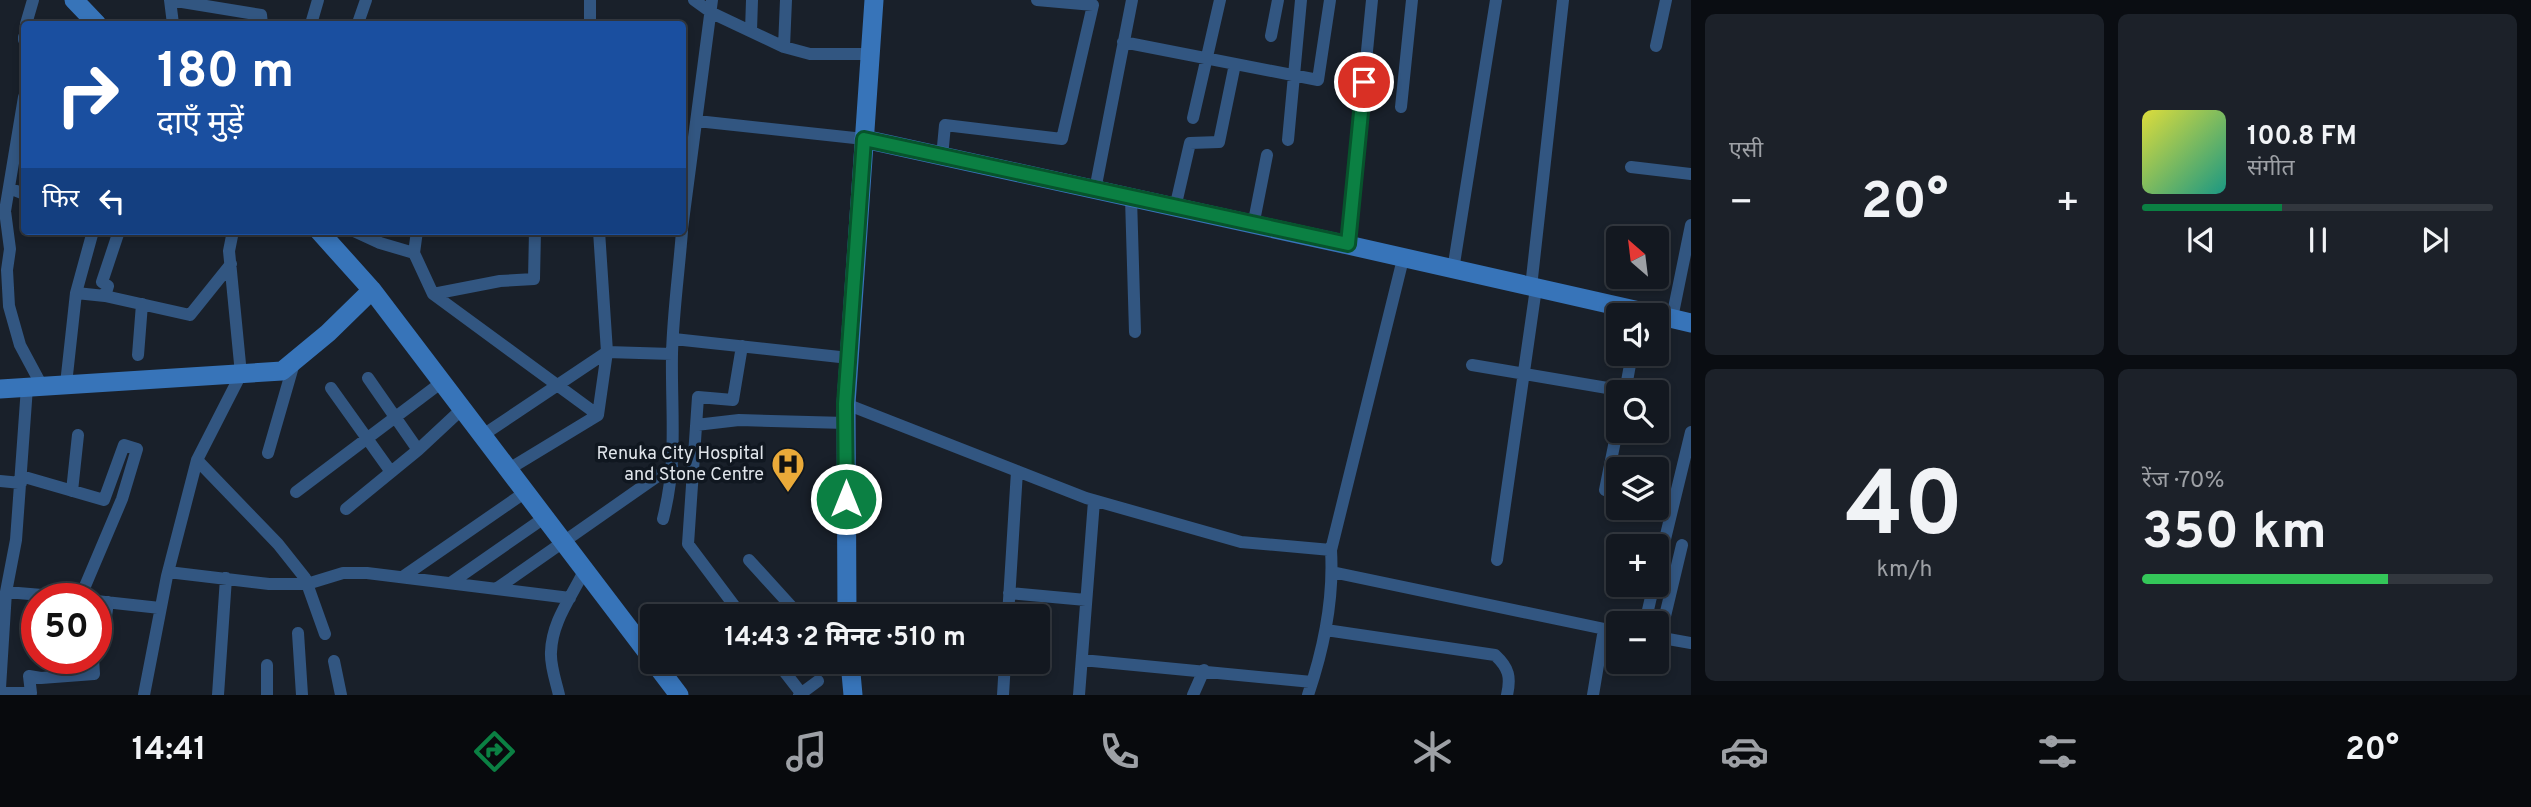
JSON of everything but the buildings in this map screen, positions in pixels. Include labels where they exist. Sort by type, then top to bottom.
[{"type":"street","points":[[27,21],[33,0]]},
{"type":"street","points":[[173,21],[170,0],[261,15],[262,21]]},
{"type":"street","points":[[312,21],[318,0]]},
{"type":"street","points":[[359,21],[366,0]]},
{"type":"street","points":[[590,0],[590,21]]},
{"type":"street","points":[[694,0],[712,7],[784,47],[810,54],[870,54]]},
{"type":"street","points":[[751,30],[752,0]]},
{"type":"street","points":[[784,47],[786,0]]},
{"type":"street","points":[[847,604],[846,414],[874,0]]},
{"type":"street","points":[[942,157],[945,125],[1062,139],[1093,5],[1037,0]]},
{"type":"street","points":[[1095,190],[1132,0]]},
{"type":"street","points":[[1193,118],[1220,0]]},
{"type":"street","points":[[1271,36],[1278,0]]},
{"type":"street","points":[[1288,140],[1301,0]]},
{"type":"street","points":[[1123,42],[1318,80],[1330,0]]},
{"type":"street","points":[[1348,244],[1372,0]]},
{"type":"street","points":[[1401,107],[1412,0]]},
{"type":"street","points":[[1452,270],[1496,0]]},
{"type":"street","points":[[1497,560],[1524,374],[1563,0]]},
{"type":"street","points":[[1656,46],[1666,0]]},
{"type":"street","points":[[686,201],[712,7]]},
{"type":"street","points":[[1175,208],[1190,143],[1219,142],[1235,64]]},
{"type":"street","points":[[21,115],[5,211],[10,249],[7,270],[9,306],[35,386],[21,479],[16,540],[5,586],[0,690],[31,693],[29,676],[41,678],[94,674]]},
{"type":"street","points":[[697,121],[864,139],[1253,226],[1348,244],[1606,304]]},
{"type":"street","points":[[1253,226],[1267,155]]},
{"type":"street","points":[[1631,167],[1691,174]]},
{"type":"street","points":[[9,188],[21,193]]},
{"type":"street","points":[[1131,198],[1135,332]]},
{"type":"street","points":[[1664,303],[1691,225]]},
{"type":"street","points":[[66,384],[76,293],[92,235]]},
{"type":"street","points":[[105,296],[108,286],[102,282],[118,235]]},
{"type":"street","points":[[144,695],[168,572],[197,460],[241,374],[229,251],[232,235]]},
{"type":"street","points":[[324,235],[373,290],[640,644]]},
{"type":"street","points":[[363,235],[414,253]]},
{"type":"street","points":[[416,235],[414,253],[433,294],[598,415]]},
{"type":"street","points":[[433,294],[500,281],[534,279],[535,235]]},
{"type":"street","points":[[598,415],[607,352],[599,235]]},
{"type":"street","points":[[663,519],[671,487],[675,418],[673,354],[682,235]]},
{"type":"street","points":[[1082,660],[1204,670],[1310,689],[1326,630],[1332,572],[1331,550],[1404,259]]},
{"type":"street","points":[[76,293],[105,296],[190,315],[230,264]]},
{"type":"street","points":[[0,389],[282,371],[373,290]]},
{"type":"street","points":[[138,355],[142,304]]},
{"type":"street","points":[[674,339],[849,358]]},
{"type":"street","points":[[733,604],[688,544],[698,397],[733,400],[742,346]]},
{"type":"street","points":[[483,435],[607,352],[673,354]]},
{"type":"street","points":[[268,453],[295,360]]},
{"type":"street","points":[[1472,365],[1606,388]]},
{"type":"street","points":[[368,378],[418,450]]},
{"type":"street","points":[[296,492],[442,382]]},
{"type":"street","points":[[331,388],[391,472]]},
{"type":"street","points":[[346,509],[418,450],[462,409]]},
{"type":"street","points":[[696,425],[846,414],[1017,471],[1094,501],[1241,542],[1331,550]]},
{"type":"street","points":[[509,469],[598,415]]},
{"type":"street","points":[[1666,534],[1691,432]]},
{"type":"street","points":[[72,491],[78,435]]},
{"type":"street","points":[[1605,490],[1615,443]]},
{"type":"street","points":[[0,481],[21,479],[104,500],[124,445],[138,449],[122,499],[86,583]]},
{"type":"street","points":[[197,460],[278,544],[305,579],[325,634]]},
{"type":"street","points":[[496,589],[672,466]]},
{"type":"street","points":[[1009,604],[1017,471]]},
{"type":"street","points":[[404,576],[527,491]]},
{"type":"street","points":[[1079,695],[1094,501]]},
{"type":"street","points":[[452,582],[544,518]]},
{"type":"street","points":[[1666,611],[1682,545]]},
{"type":"street","points":[[749,560],[789,604]]},
{"type":"street","points":[[559,695],[550,654],[554,631],[562,609],[584,571]]},
{"type":"street","points":[[168,572],[269,584],[307,584],[343,573],[404,576],[570,598]]},
{"type":"street","points":[[1332,572],[1604,629],[1593,695]]},
{"type":"street","points":[[218,695],[226,578]]},
{"type":"street","points":[[1009,593],[1086,600]]},
{"type":"street","points":[[112,602],[160,608]]},
{"type":"street","points":[[1326,630],[1495,656],[1505,664],[1510,678],[1507,695]]},
{"type":"street","points":[[298,633],[302,695]]},
{"type":"street","points":[[1669,639],[1691,643]]},
{"type":"street","points":[[334,661],[341,695]]},
{"type":"street","points":[[267,665],[267,695]]},
{"type":"street","points":[[1193,695],[1204,670]]},
{"type":"street","points":[[663,674],[679,695]]},
{"type":"street","points":[[785,674],[800,694],[818,681]]},
{"type":"street","points":[[850,674],[853,695]]},
{"type":"street","points":[[1003,695],[1004,674]]},
{"type":"place","name":"Renuka City Hospital and Stone Centre","points":[[788,494]]},
{"type":"route","points":[[846,499],[845,404],[864,139],[1253,226],[1348,244],[1364,82]]}]
